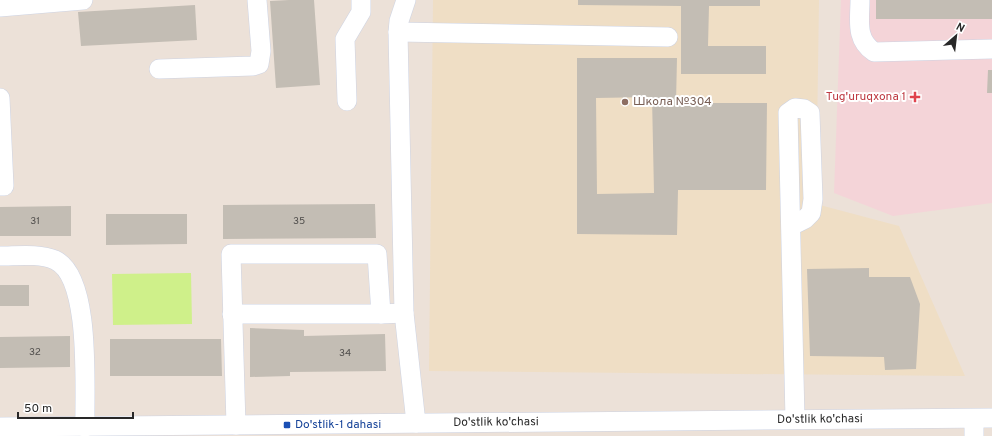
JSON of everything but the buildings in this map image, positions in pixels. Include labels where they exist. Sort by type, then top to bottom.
[{"type":"street","points":[[0,7],[83,0]]},
{"type":"street","points":[[159,69],[253,66],[259,64],[261,51],[257,0]]},
{"type":"street","points":[[347,101],[344,39],[361,12],[361,0]]},
{"type":"street","points":[[406,0],[399,21],[398,32],[404,313],[416,423]]},
{"type":"street","points":[[860,0],[860,36],[866,46],[874,52],[992,49]]},
{"type":"street","points":[[398,32],[668,37]]},
{"type":"street","points":[[0,98],[4,186],[0,186]]},
{"type":"street","points":[[791,226],[805,219],[810,213],[813,198],[810,113],[804,109],[795,108],[788,113],[795,419]]},
{"type":"street","points":[[236,425],[231,254],[377,254],[381,314]]},
{"type":"street","points":[[0,256],[40,257],[55,260],[65,267],[73,281],[84,320],[85,426]]},
{"type":"street","points":[[232,314],[404,313]]},
{"type":"street","name":"Do'stlik ko'chasi","points":[[0,427],[236,425],[343,430],[416,423],[696,428],[795,419],[980,424]]},
{"type":"shaded area","name":"Школа №304","points":[[433,0],[819,0],[816,204],[899,226],[965,376],[429,371]]},
{"type":"shaded area","name":"Tug'uruqxona 1","points":[[841,0],[992,0],[992,203],[893,216],[834,193]]},
{"type":"green space","points":[[191,273],[192,324],[113,325],[112,274]]},
{"type":"place","name":"Tug'uruqxona 1","points":[[915,97]]},
{"type":"place","name":"Школа №304","points":[[625,102]]},
{"type":"place","name":"Do'stlik-1 dahasi","points":[[287,425]]}]
